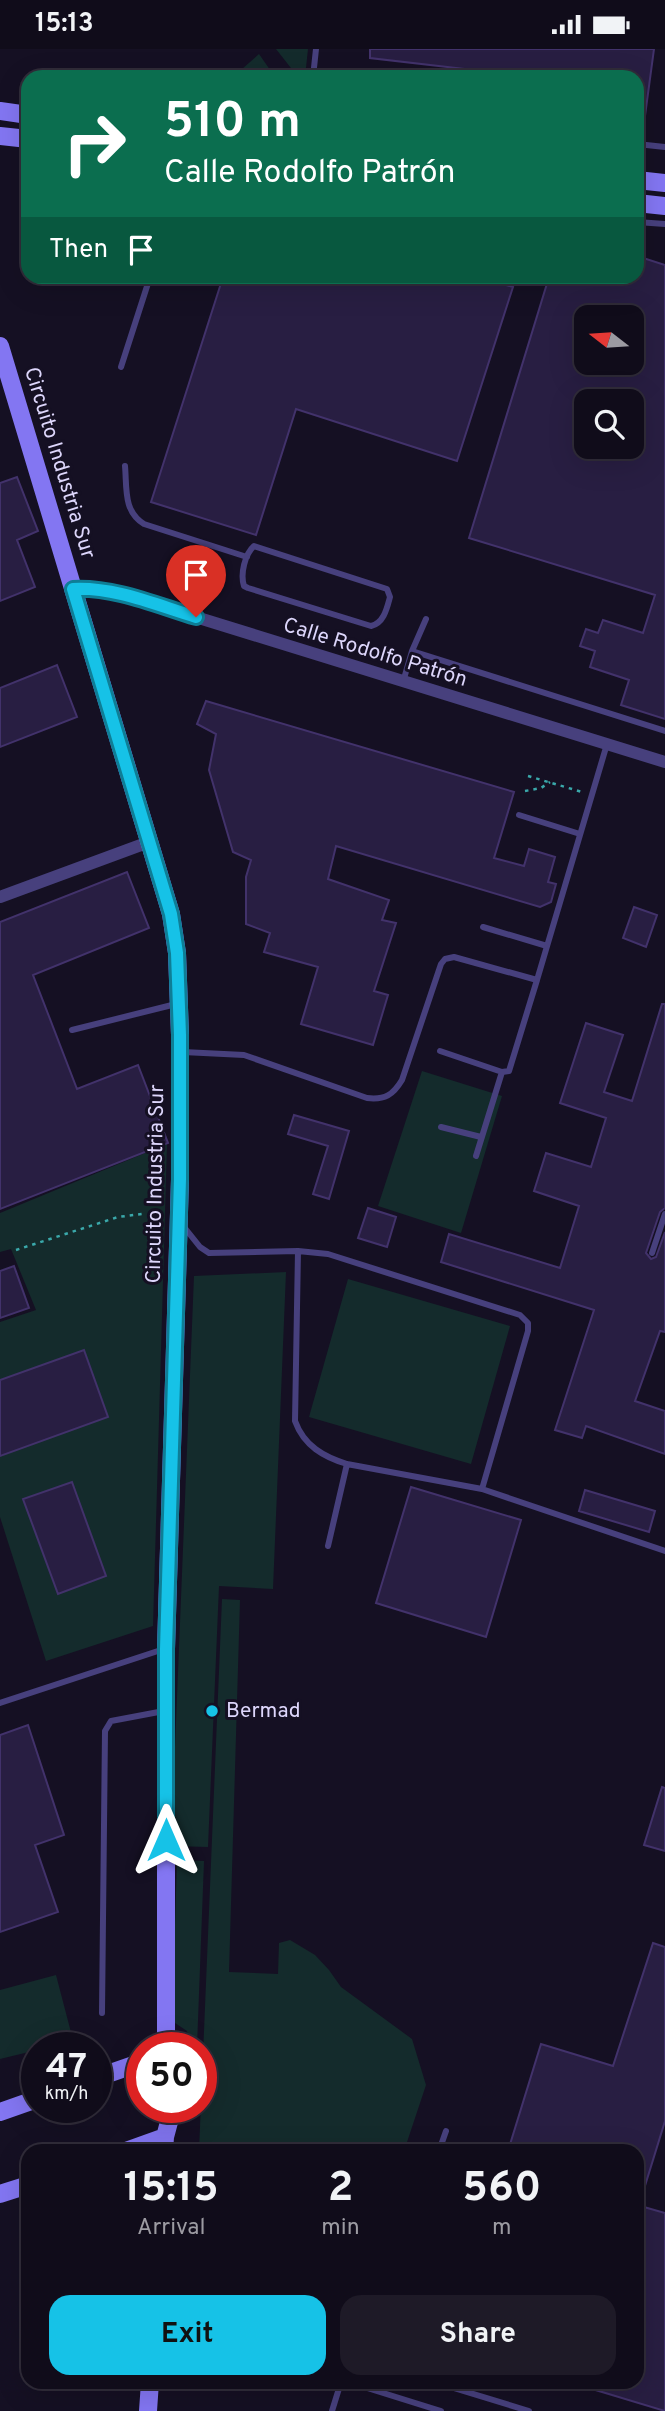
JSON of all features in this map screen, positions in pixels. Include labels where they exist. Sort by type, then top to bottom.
[{"type":"main road","points":[[0,111],[21,114]]},
{"type":"main road","points":[[0,136],[21,138]]},
{"type":"main road","points":[[644,181],[665,183]]},
{"type":"main road","points":[[644,204],[665,206]]},
{"type":"main road","name":"Circuito Industria Sur","points":[[0,346],[171,914],[177,953],[180,1052],[179,1222],[166,1649],[166,2032]]},
{"type":"main road","points":[[0,2112],[21,2105]]},
{"type":"main road","points":[[164,2144],[169,2123]]},
{"type":"main road","points":[[0,2194],[21,2187]]},
{"type":"main road","points":[[148,2411],[150,2389]]},
{"type":"street","name":"Calle Rodolfo Patrón","points":[[73,589],[97,589],[118,593],[665,762]]},
{"type":"street","points":[[0,897],[149,842]]},
{"type":"lane","points":[[314,70],[316,49]]},
{"type":"lane","points":[[644,145],[665,147]]},
{"type":"lane","points":[[644,222],[665,224]]},
{"type":"lane","points":[[121,367],[148,284]]},
{"type":"lane","points":[[125,466],[128,507],[135,518],[144,524],[247,557]]},
{"type":"lane","points":[[257,546],[382,586],[389,592],[388,606],[379,624],[371,626],[248,588],[244,586],[242,576],[247,557],[250,549],[257,546]]},
{"type":"lane","points":[[403,682],[412,651],[426,619]]},
{"type":"lane","points":[[412,651],[665,731]]},
{"type":"lane","points":[[440,1051],[502,1072],[511,1069],[607,744]]},
{"type":"lane","points":[[520,815],[580,834]]},
{"type":"lane","points":[[483,926],[547,946]]},
{"type":"lane","points":[[180,1052],[244,1055],[367,1098],[388,1097],[396,1091],[402,1080],[445,959],[454,957],[537,980]]},
{"type":"lane","points":[[72,1030],[178,1003]]},
{"type":"lane","points":[[476,1156],[502,1072]]},
{"type":"lane","points":[[441,1126],[481,1137]]},
{"type":"lane","points":[[652,1253],[665,1214]]},
{"type":"lane","points":[[179,1222],[200,1247],[209,1253],[298,1251],[328,1254],[520,1315],[528,1323],[528,1331],[482,1489]]},
{"type":"lane","points":[[298,1251],[295,1421],[303,1437],[316,1449],[326,1457],[348,1464],[482,1489],[665,1551]]},
{"type":"lane","points":[[328,1546],[348,1464]]},
{"type":"lane","points":[[0,1703],[166,1649]]},
{"type":"lane","points":[[102,2013],[105,1731],[111,1720],[166,1710]]},
{"type":"lane","points":[[441,2144],[446,2131]]},
{"type":"lane","points":[[332,2411],[339,2389]]},
{"type":"lane","points":[[370,2389],[441,2411]]},
{"type":"lane","points":[[457,2389],[529,2411]]},
{"type":"path","points":[[528,776],[592,795]]},
{"type":"path","points":[[526,791],[541,788],[550,782]]},
{"type":"path","points":[[16,1250],[118,1217],[142,1214]]},
{"type":"green space","points":[[276,49],[308,49],[306,70],[292,70]]},
{"type":"green space","points":[[259,54],[270,70],[241,70]]},
{"type":"green space","points":[[422,1071],[502,1096],[461,1233],[378,1206]]},
{"type":"green space","points":[[167,1144],[153,1626],[46,1661],[0,1517],[0,1322],[36,1310],[11,1249],[0,1252],[0,1213]]},
{"type":"green space","points":[[286,1272],[273,1589],[219,1586],[208,1847],[171,1846],[194,1276]]},
{"type":"green space","points":[[348,1279],[510,1326],[471,1464],[309,1417]]},
{"type":"green space","points":[[222,1599],[240,1600],[229,1972],[278,1974],[279,1943],[290,1940],[315,1955],[341,1987],[412,2039],[426,2085],[406,2144],[199,2144],[200,2123],[217,2123],[217,2032],[204,2032]]},
{"type":"green space","points":[[177,1860],[204,1861],[198,2032],[187,2032],[172,2021]]},
{"type":"green space","points":[[56,1975],[71,2032],[21,2032],[21,2054],[0,2059],[0,1990]]},
{"type":"building","points":[[370,49],[654,49],[645,116],[644,70],[474,70],[370,58]]},
{"type":"building","points":[[644,258],[665,265],[665,719],[621,705],[629,680],[590,667],[595,651],[580,646],[586,629],[598,633],[603,620],[643,633],[655,595],[469,538],[547,284],[644,284]]},
{"type":"building","points":[[221,284],[503,284],[513,287],[457,461],[296,409],[256,535],[151,502]]},
{"type":"building","points":[[17,477],[38,531],[17,540],[35,587],[0,601],[0,483]]},
{"type":"building","points":[[57,665],[77,717],[0,747],[0,688]]},
{"type":"building","points":[[206,701],[514,792],[494,858],[524,866],[529,849],[555,857],[548,882],[556,884],[551,902],[540,907],[336,846],[328,879],[389,900],[382,920],[396,923],[374,991],[388,995],[373,1045],[301,1024],[318,967],[264,952],[270,933],[246,924],[246,877],[251,860],[233,852],[209,770],[216,734],[197,724]]},
{"type":"building","points":[[127,872],[149,928],[33,975],[77,1089],[138,1065],[168,1143],[0,1209],[0,922]]},
{"type":"building","points":[[634,907],[657,915],[646,947],[623,938]]},
{"type":"building","points":[[662,1004],[665,1004],[665,1208],[660,1212],[646,1253],[651,1259],[656,1257],[665,1232],[665,1332],[660,1331],[635,1401],[665,1411],[665,1454],[586,1426],[582,1438],[555,1430],[594,1310],[441,1262],[449,1234],[560,1268],[579,1206],[534,1191],[546,1153],[591,1167],[606,1118],[560,1103],[586,1023],[623,1035],[604,1092],[632,1101]]},
{"type":"building","points":[[294,1115],[349,1131],[329,1199],[313,1194],[328,1146],[288,1134]]},
{"type":"building","points":[[368,1208],[396,1217],[387,1247],[358,1238]]},
{"type":"building","points":[[14,1266],[29,1308],[0,1318],[0,1271]]},
{"type":"building","points":[[84,1350],[108,1417],[0,1456],[0,1380]]},
{"type":"building","points":[[72,1482],[106,1576],[58,1594],[23,1499]]},
{"type":"building","points":[[411,1487],[521,1520],[486,1637],[376,1603]]},
{"type":"building","points":[[585,1490],[655,1511],[649,1532],[579,1511]]},
{"type":"building","points":[[28,1725],[64,1835],[35,1845],[58,1912],[0,1932],[0,1735]]},
{"type":"building","points":[[662,1787],[665,1788],[665,1851],[644,1845]]},
{"type":"building","points":[[653,1943],[665,1947],[665,2121],[644,2189],[644,2144],[510,2144],[541,2044],[613,2066]]},
{"type":"building","points":[[644,2207],[665,2213],[665,2411],[592,2389],[644,2389]]},
{"type":"place","name":"Bermad","points":[[212,1711]]},
{"type":"route","points":[[166,1840],[166,1649],[180,1179],[177,953],[171,914],[73,589],[90,588],[118,593],[196,617]]}]
